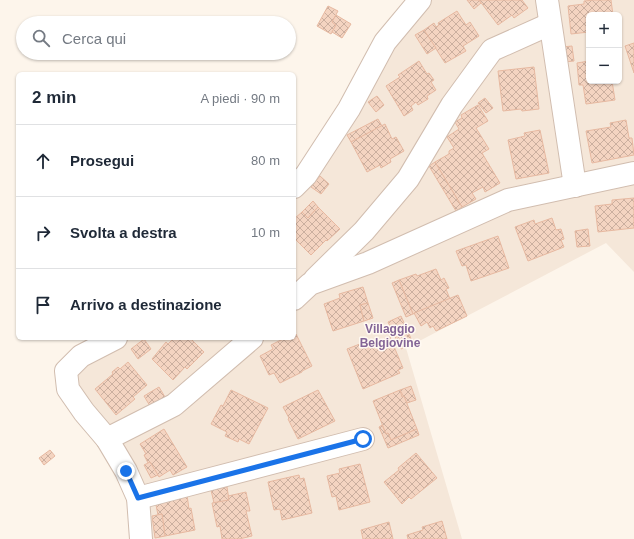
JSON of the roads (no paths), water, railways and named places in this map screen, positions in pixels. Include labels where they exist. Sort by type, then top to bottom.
[{"type":"street","points":[[296,185],[306,175],[349,109],[385,42],[420,0]]},
{"type":"street","points":[[547,0],[574,186]]},
{"type":"street","points":[[296,297],[364,231],[408,179],[452,105],[492,50],[550,24]]},
{"type":"street","points":[[310,284],[368,263],[508,200],[634,173]]},
{"type":"street","points":[[112,340],[81,356],[66,371],[68,388],[84,412],[107,440],[126,471],[138,498],[141,539]]},
{"type":"street","points":[[107,440],[174,405],[250,340]]},
{"type":"street","points":[[138,498],[363,439]]},
{"type":"district","name":"Villaggio Belgiovine","points":[[390,336]]}]
